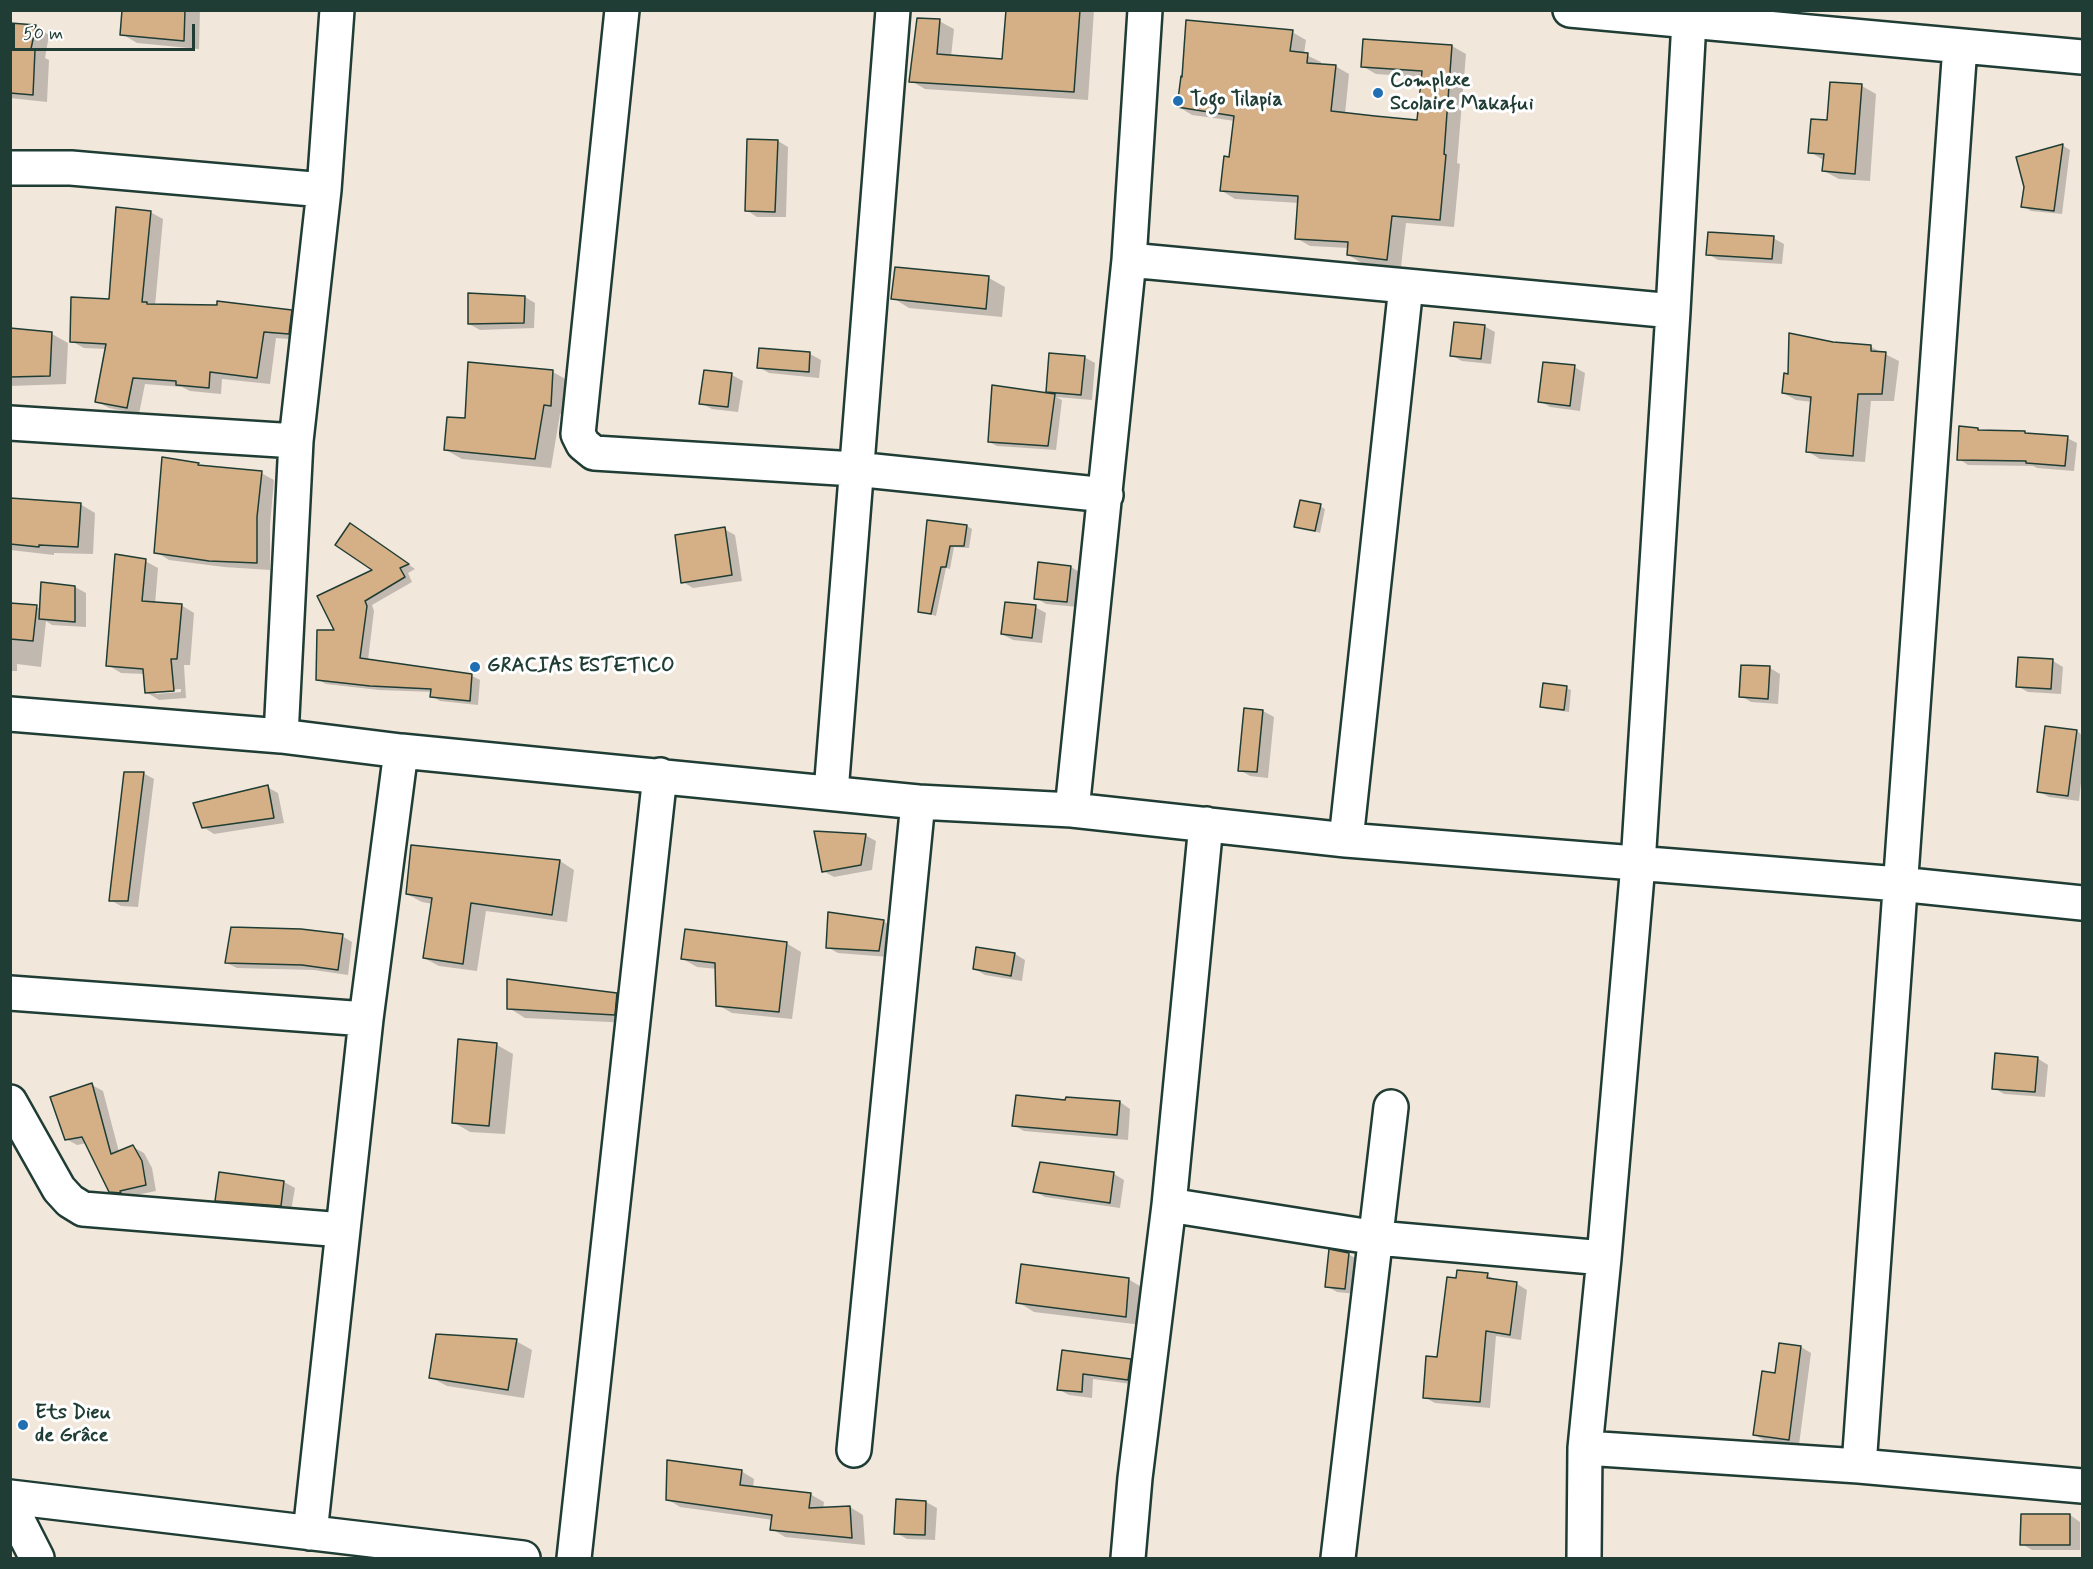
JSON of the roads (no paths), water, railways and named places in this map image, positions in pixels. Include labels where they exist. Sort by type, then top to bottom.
[{"type":"street","points":[[280,736],[296,441],[324,190],[338,10]]},
{"type":"street","points":[[622,10],[578,434],[583,444],[594,453],[855,469],[1106,495]]},
{"type":"street","points":[[831,792],[892,10]]},
{"type":"street","points":[[1072,810],[1129,260],[1145,10]]},
{"type":"street","points":[[1570,10],[2082,57]]},
{"type":"street","points":[[1584,1558],[1586,1448],[1638,864],[1689,21]]},
{"type":"street","points":[[1859,1466],[1960,46]]},
{"type":"street","points":[[10,168],[71,168],[324,190]]},
{"type":"street","points":[[1129,260],[1673,311]]},
{"type":"street","points":[[1346,840],[1406,286]]},
{"type":"street","points":[[10,423],[296,441]]},
{"type":"street","points":[[10,714],[280,736],[401,751],[918,802],[1072,810],[1346,840],[1899,884],[2082,903]]},
{"type":"street","points":[[310,1533],[366,1019],[401,751]]},
{"type":"street","points":[[574,1558],[660,775]]},
{"type":"street","points":[[854,1450],[918,802]]},
{"type":"street","points":[[1128,1558],[1169,1205],[1206,824]]},
{"type":"street","points":[[10,993],[366,1019]]},
{"type":"street","points":[[10,1102],[59,1189],[70,1201],[83,1209],[343,1230]]},
{"type":"street","points":[[1338,1558],[1391,1107]]},
{"type":"street","points":[[1169,1205],[1377,1238],[1604,1258]]},
{"type":"street","points":[[1586,1448],[1859,1466],[2082,1486]]},
{"type":"street","points":[[10,1497],[310,1533],[363,1548],[523,1558]]},
{"type":"street","points":[[10,1504],[37,1558]]},
{"type":"place","name":"Complexe Scolaire Makafui","points":[[1378,93]]},
{"type":"place","name":"Togo Tilapia","points":[[1178,101]]},
{"type":"place","name":"GRACIAS ESTETICO","points":[[475,667]]},
{"type":"place","name":"Ets Dieu de Grâce","points":[[23,1425]]}]
